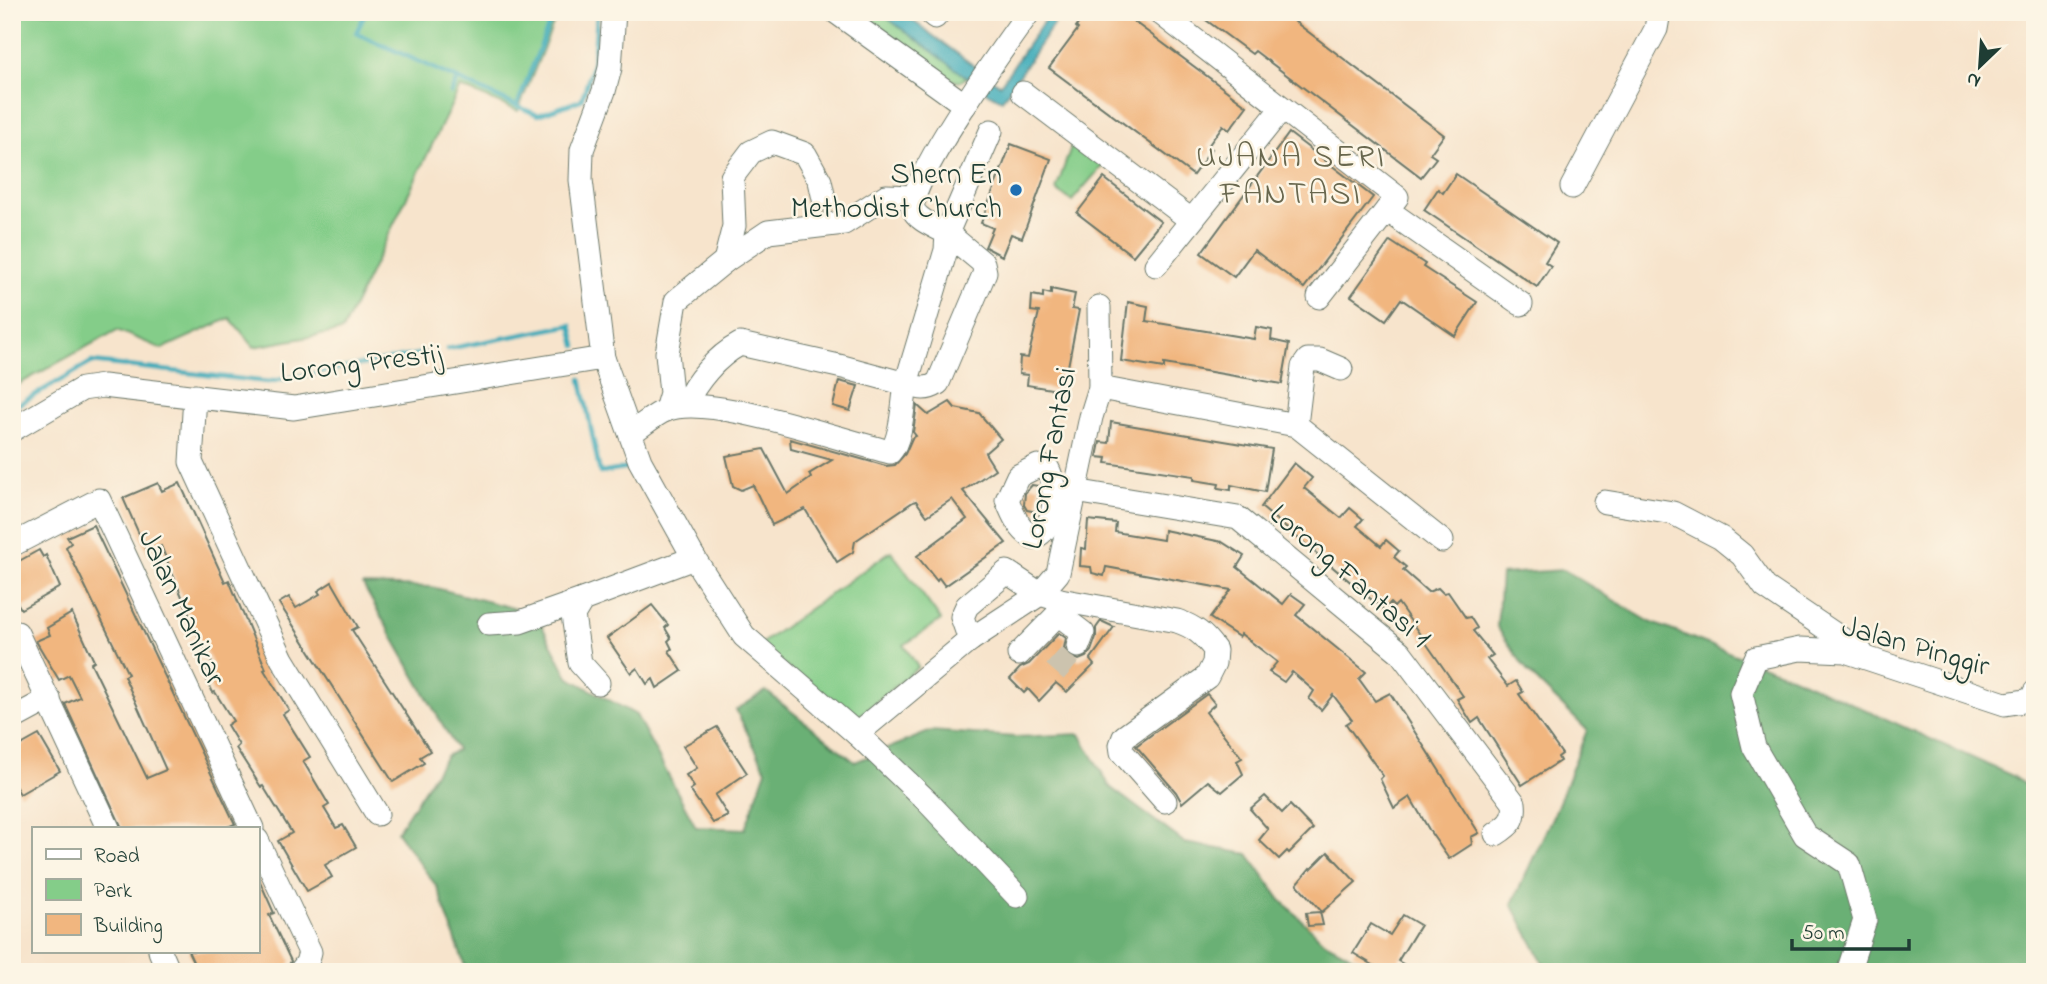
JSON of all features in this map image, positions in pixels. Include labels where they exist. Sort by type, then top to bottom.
[{"type":"street","points":[[614,12],[610,68],[582,150],[581,180],[603,358],[640,461],[694,558],[744,636],[857,733],[926,800],[1017,896]]},
{"type":"street","points":[[836,12],[976,88]]},
{"type":"street","points":[[929,12],[936,17],[939,12]]},
{"type":"street","points":[[631,433],[676,407],[695,383],[740,344],[843,367],[922,389],[938,383],[985,272],[983,263],[947,233],[917,216],[913,207],[915,197],[930,163],[976,88],[1029,12]]},
{"type":"street","points":[[1159,12],[1282,108],[1392,204],[1521,304]]},
{"type":"street","points":[[1572,187],[1656,29],[1659,12]]},
{"type":"street","points":[[1023,93],[1191,220]]},
{"type":"street","points":[[1156,265],[1282,108]]},
{"type":"street","points":[[676,407],[741,412],[890,452],[895,447],[899,433],[906,384],[946,250],[947,233],[991,131]]},
{"type":"street","points":[[726,261],[734,226],[732,177],[751,152],[772,142],[805,154],[820,181],[824,199]]},
{"type":"street","points":[[676,407],[671,393],[667,353],[676,301],[768,232],[844,223],[886,195],[915,197]]},
{"type":"street","points":[[1319,297],[1392,204]]},
{"type":"street","name":"Lorong Fantasi","points":[[857,733],[970,640],[1053,603],[1058,573],[1060,520],[1075,491],[1100,388],[1099,307]]},
{"type":"street","name":"Lorong Prestij","points":[[12,430],[82,390],[103,386],[295,408],[603,358]]},
{"type":"street","points":[[1296,425],[1303,367],[1308,360],[1320,360],[1341,369]]},
{"type":"street","points":[[1100,388],[1296,425],[1442,541]]},
{"type":"street","points":[[195,396],[191,462],[282,659],[377,814]]},
{"type":"street","name":"Lorong Fantasi 1","points":[[1075,491],[1238,517],[1400,652],[1514,803],[1512,823],[1496,834]]},
{"type":"street","name":"Jalan Manikar","points":[[12,545],[99,500],[252,827]]},
{"type":"street","points":[[1605,502],[1673,513],[1721,538],[1742,555],[1765,587],[1876,662]]},
{"type":"street","points":[[489,624],[520,622],[694,558]]},
{"type":"street","points":[[970,640],[962,617],[967,606],[1007,572],[1053,603],[1083,633],[1078,646]]},
{"type":"street","points":[[582,600],[573,615],[580,663],[598,683]]},
{"type":"street","points":[[1019,654],[1053,603]]},
{"type":"street","points":[[1053,603],[1177,621],[1204,634],[1215,650],[1214,663],[1207,677],[1124,737],[1121,745],[1122,752],[1165,801]]},
{"type":"street","points":[[18,633],[108,827]]},
{"type":"street","name":"Jalan Pinggir","points":[[1848,972],[1865,920],[1849,864],[1805,835],[1754,747],[1741,693],[1756,658],[1800,649],[1845,651],[2004,704],[2031,700],[2035,692]]},
{"type":"street","points":[[12,719],[49,699]]},
{"type":"street","points":[[259,844],[310,952],[307,963],[300,972]]},
{"type":"street","points":[[161,953],[169,972]]},
{"type":"green space","points":[[12,12],[558,12],[518,111],[460,87],[342,331],[254,347],[230,318],[162,349],[117,330],[12,388]]},
{"type":"green space","points":[[861,12],[879,12],[968,77],[959,82],[952,80]]},
{"type":"green space","points":[[1073,141],[1104,164],[1072,201],[1056,190]]},
{"type":"green space","points":[[891,551],[941,620],[904,645],[918,667],[854,721],[759,645]]},
{"type":"green space","points":[[1564,570],[1650,622],[1793,677],[2013,776],[2035,792],[2035,972],[1548,972],[1512,904],[1557,807],[1587,730],[1528,672],[1497,627],[1501,574]]},
{"type":"green space","points":[[363,585],[432,587],[536,614],[568,677],[636,715],[696,827],[745,829],[766,770],[736,710],[766,691],[855,762],[931,731],[1015,737],[1080,734],[1110,787],[1185,843],[1248,854],[1281,900],[1323,941],[1382,972],[467,972],[437,887],[397,832],[446,756],[457,750]]},
{"type":"water","points":[[879,12],[901,12],[1000,85],[1050,12],[1062,12],[1002,100],[988,93]]},
{"type":"building","points":[[1087,12],[1121,12],[1247,106],[1229,130],[1223,125],[1208,146],[1212,149],[1193,175],[1049,68]]},
{"type":"building","points":[[1195,12],[1282,12],[1444,135],[1430,154],[1436,158],[1421,177],[1255,51],[1252,54]]},
{"type":"building","points":[[1289,133],[1373,197],[1304,288],[1254,250],[1234,277],[1201,253]]},
{"type":"building","name":"Shern En Methodist Church","points":[[1011,144],[1051,159],[1022,238],[1011,234],[1002,256],[985,247],[993,228],[981,223]]},
{"type":"building","points":[[1456,174],[1557,243],[1545,262],[1551,266],[1537,287],[1424,210],[1438,189],[1443,193]]},
{"type":"building","points":[[1104,178],[1161,222],[1133,256],[1077,213]]},
{"type":"building","points":[[1390,241],[1425,264],[1423,267],[1477,302],[1455,336],[1401,299],[1386,320],[1351,296]]},
{"type":"building","points":[[1051,289],[1075,294],[1072,309],[1079,310],[1064,387],[1059,386],[1057,390],[1027,385],[1028,375],[1019,374],[1020,357],[1028,358],[1039,312],[1031,311],[1032,295],[1043,297],[1043,292],[1051,294]]},
{"type":"building","points":[[1128,302],[1148,306],[1146,321],[1254,339],[1256,327],[1272,330],[1271,340],[1289,344],[1282,384],[1164,364],[1164,368],[1121,361]]},
{"type":"building","points":[[839,381],[858,386],[850,411],[833,406]]},
{"type":"building","points":[[950,402],[955,408],[979,413],[1001,439],[985,453],[995,469],[963,491],[1006,543],[945,586],[939,578],[937,581],[917,556],[967,519],[952,499],[927,516],[916,501],[913,502],[855,541],[853,552],[837,562],[805,509],[772,525],[753,485],[741,490],[733,486],[726,456],[764,449],[788,494],[811,478],[809,474],[832,460],[791,449],[790,439],[886,466],[895,465],[916,436],[913,432],[917,405],[928,415]]},
{"type":"building","points":[[1111,422],[1272,449],[1265,492],[1231,485],[1231,490],[1218,488],[1219,484],[1194,480],[1194,476],[1106,463],[1107,458],[1097,457],[1100,442],[1109,443]]},
{"type":"building","points":[[1294,463],[1312,478],[1304,488],[1341,518],[1350,508],[1363,519],[1357,526],[1381,546],[1386,540],[1399,551],[1394,557],[1406,567],[1403,570],[1428,592],[1438,588],[1443,593],[1448,592],[1466,618],[1470,617],[1477,628],[1473,631],[1493,655],[1487,659],[1508,686],[1516,681],[1523,692],[1519,694],[1562,754],[1558,757],[1560,761],[1522,785],[1479,718],[1472,723],[1457,699],[1463,696],[1398,603],[1394,607],[1390,603],[1384,610],[1261,507]]},
{"type":"building","points":[[158,483],[162,491],[180,483],[225,582],[229,580],[266,669],[264,670],[289,710],[283,714],[310,757],[303,761],[329,805],[324,808],[336,828],[343,825],[356,847],[325,865],[332,877],[307,891],[278,841],[292,833],[236,748],[239,745],[227,725],[233,721],[215,692],[213,693],[203,671],[214,667],[161,546],[147,552],[123,498]]},
{"type":"building","points":[[1032,485],[1039,486],[1038,512],[1027,510],[1024,505],[1025,493]]},
{"type":"building","points":[[1088,520],[1116,523],[1115,532],[1163,540],[1164,530],[1222,542],[1244,556],[1237,567],[1283,604],[1291,594],[1305,604],[1296,615],[1366,672],[1359,679],[1375,701],[1390,693],[1479,833],[1471,837],[1472,844],[1449,859],[1410,797],[1394,808],[1380,779],[1383,776],[1346,724],[1352,720],[1333,695],[1321,710],[1309,699],[1314,691],[1292,672],[1284,682],[1269,672],[1277,662],[1241,634],[1239,637],[1210,618],[1231,590],[1106,567],[1104,576],[1092,573],[1091,567],[1080,566],[1081,548],[1086,549]]},
{"type":"building","points":[[93,525],[235,824],[228,827],[122,827],[65,704],[80,697],[69,675],[59,680],[36,641],[50,635],[47,628],[72,613],[94,661],[91,663],[147,778],[166,770],[124,676],[128,674],[66,547],[71,543],[67,537]]},
{"type":"building","points":[[39,550],[43,557],[46,555],[60,587],[21,609],[12,594],[12,565]]},
{"type":"building","points":[[332,582],[358,627],[352,630],[430,751],[420,757],[424,763],[393,782],[279,603],[289,597],[296,608],[320,594],[318,591]]},
{"type":"building","points":[[652,605],[668,625],[665,628],[671,638],[668,641],[672,649],[669,651],[682,671],[657,688],[653,679],[647,684],[637,668],[631,673],[607,638]]},
{"type":"building","points":[[1101,621],[1114,627],[1090,660],[1094,665],[1067,692],[1056,683],[1039,701],[1028,689],[1024,693],[1010,679],[1059,633],[1066,638],[1064,648],[1068,655],[1079,660],[1086,657],[1091,651],[1096,628]]},
{"type":"building","points":[[1207,694],[1215,704],[1206,712],[1242,758],[1237,761],[1243,774],[1222,792],[1208,781],[1182,803],[1176,792],[1136,746]]},
{"type":"building","points":[[717,727],[747,773],[715,795],[728,816],[713,823],[690,790],[694,787],[686,775],[697,768],[683,746]]},
{"type":"building","points":[[39,735],[60,771],[20,794],[12,781],[12,750]]},
{"type":"building","points":[[1265,796],[1282,813],[1290,805],[1313,829],[1289,853],[1287,851],[1279,859],[1259,840],[1268,829],[1250,809]]},
{"type":"building","points":[[1328,852],[1356,882],[1322,912],[1297,884]]},
{"type":"building","points":[[259,879],[274,913],[269,915],[291,961],[286,972],[198,972],[189,953],[259,953]]},
{"type":"building","points":[[1320,912],[1323,925],[1308,926],[1306,913]]},
{"type":"building","points":[[1403,915],[1420,925],[1398,961],[1417,972],[1385,972],[1353,953],[1371,924],[1390,935]]},
{"type":"waterway","points":[[366,12],[356,33],[517,106],[554,12]]},
{"type":"waterway","points":[[517,106],[538,115],[581,100],[593,57],[597,12]]},
{"type":"waterway","points":[[451,93],[457,80]]},
{"type":"waterway","points":[[447,349],[571,325],[576,346]]},
{"type":"waterway","points":[[12,408],[92,362],[268,382],[424,353]]},
{"type":"waterway","points":[[581,379],[600,473],[629,468]]},
{"type":"tunnel","points":[[1055,672],[1078,646]]},
{"type":"place","name":"Shern En Methodist Church","points":[[1016,190]]},
{"type":"district","name":"UJANA SERI FANTASI","points":[[1291,174]]}]
